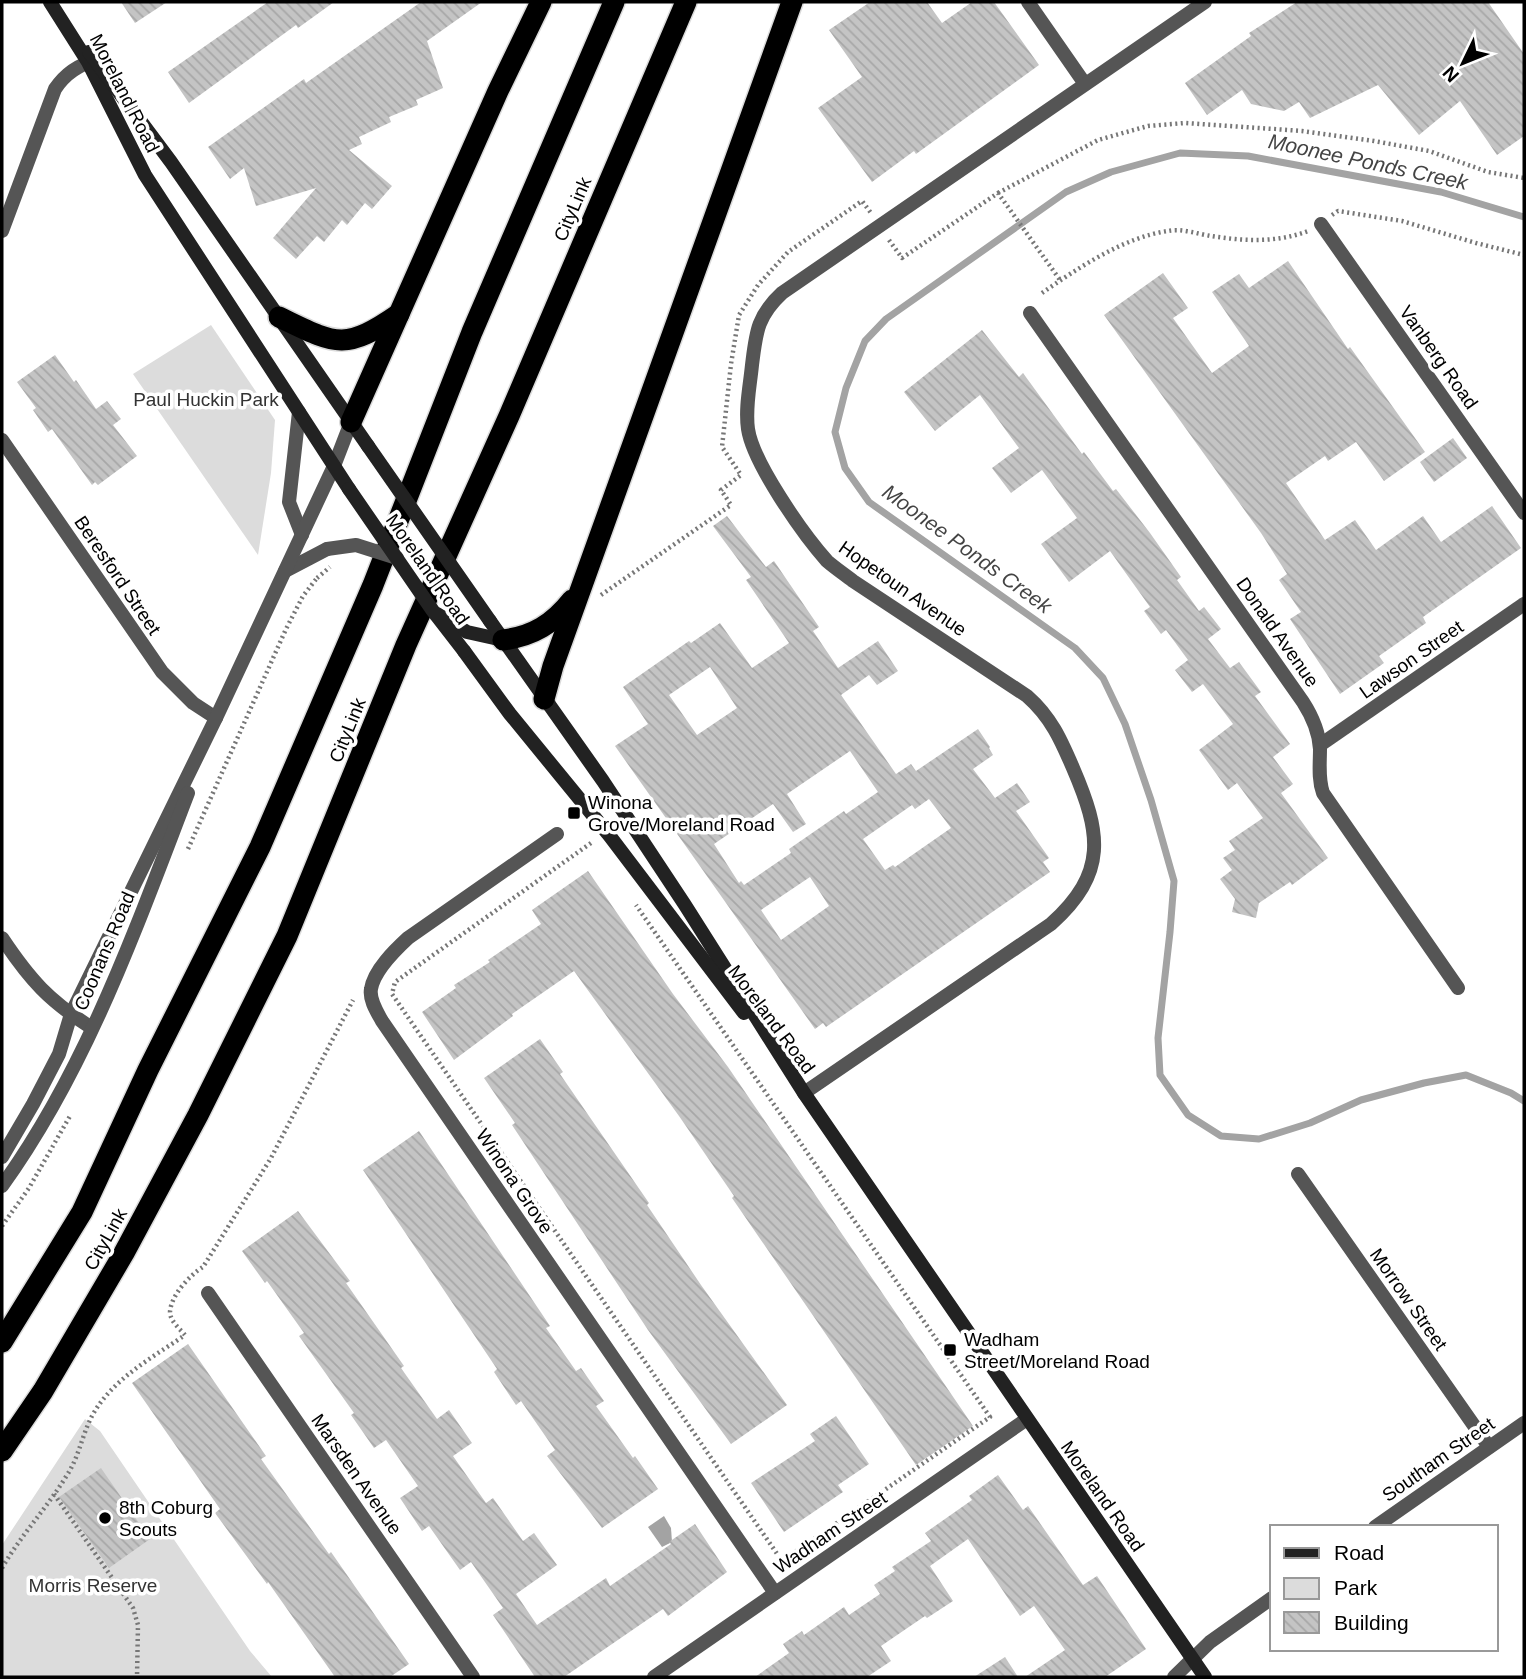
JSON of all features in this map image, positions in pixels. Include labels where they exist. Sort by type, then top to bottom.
[{"type":"highway","points":[[351,422],[498,91],[541,2]]},
{"type":"highway","name":"CityLink","points":[[2,1342],[82,1212],[148,1070],[260,847],[373,585],[472,332],[614,2]]},
{"type":"highway","name":"CityLink","points":[[2,1451],[43,1391],[124,1253],[198,1115],[287,936],[406,645],[509,416],[686,2]]},
{"type":"highway","points":[[544,699],[553,666],[792,2]]},
{"type":"highway","points":[[279,317],[318,336],[340,341],[354,339],[377,329],[399,314]]},
{"type":"highway","points":[[503,640],[519,638],[548,626],[576,596],[593,557]]},
{"type":"main road","name":"Moreland Road","points":[[50,2],[279,317],[603,781],[804,1093],[1205,1677]]},
{"type":"main road","name":"Moreland Road","points":[[92,61],[145,175],[349,489],[433,611],[505,707],[609,835],[804,1093]]},
{"type":"main road","points":[[433,611],[458,628],[503,640]]},
{"type":"street","points":[[1028,2],[1085,84]]},
{"type":"street","name":"Hopetoun Avenue","points":[[804,1093],[1051,924],[1070,907],[1083,887],[1091,866],[1094,824],[1090,806],[1060,736],[1049,718],[1027,696],[829,563],[765,473],[753,450],[748,429],[755,337],[760,318],[768,305],[782,293],[1205,2]]},
{"type":"street","points":[[2,231],[55,89],[76,68],[92,61]]},
{"type":"street","name":"Vanberg Road","points":[[1321,224],[1524,513]]},
{"type":"street","name":"Donald Avenue","points":[[1030,313],[1303,702],[1315,726],[1320,745],[1320,779],[1323,793],[1458,988]]},
{"type":"street","points":[[299,412],[289,502],[302,534]]},
{"type":"street","name":"Coonans Road","points":[[2,1157],[59,1054],[71,1014],[216,718],[334,466],[351,422]]},
{"type":"street","name":"Beresford Street","points":[[2,440],[162,672],[193,703],[216,718]]},
{"type":"street","points":[[284,571],[327,549],[356,545],[397,558]]},
{"type":"street","name":"Lawson Street","points":[[1320,745],[1524,604]]},
{"type":"street","name":"Coonans Road","points":[[2,1186],[54,1104],[124,959],[216,718]]},
{"type":"street","name":"Winona Grove","points":[[556,834],[408,938],[376,976],[370,990],[371,997],[382,1021],[775,1593]]},
{"type":"street","points":[[2,938],[33,981],[71,1014],[92,1028]]},
{"type":"street","name":"Morrow Street","points":[[1298,1174],[1489,1447]]},
{"type":"street","name":"Marsden Avenue","points":[[208,1293],[473,1677]]},
{"type":"street","name":"Wadham Street","points":[[654,1677],[1027,1419]]},
{"type":"street","name":"Southam Street","points":[[1378,1525],[1524,1423]]},
{"type":"street","points":[[1174,1677],[1217,1637],[1270,1599]]},
{"type":"path","points":[[731,505],[720,490],[741,475],[722,447],[739,315],[777,262],[862,201],[902,258],[998,193],[1098,140],[1148,125],[1185,123],[1302,131],[1374,141],[1429,151],[1488,172],[1524,178]]},
{"type":"path","points":[[998,193],[1060,280]]},
{"type":"path","points":[[1042,293],[1102,255],[1142,238],[1170,230],[1241,240],[1287,238],[1306,232],[1338,211],[1402,221],[1524,255]]},
{"type":"path","points":[[317,578],[337,562]]},
{"type":"path","points":[[584,834],[592,845],[395,982],[392,994],[782,1561],[990,1417],[629,895]]},
{"type":"path","points":[[2,1568],[76,1460],[90,1419],[106,1395],[120,1380],[186,1335],[173,1320],[170,1312],[173,1302],[188,1280],[203,1267],[271,1158],[354,997]]},
{"type":"path","points":[[54,1494],[133,1608],[138,1625],[137,1677]]},
{"type":"green space","name":"Paul Huckin Park","points":[[211,325],[275,420],[271,473],[258,555],[133,374]]},
{"type":"green space","name":"Morris Reserve","points":[[85,1419],[100,1431],[250,1651],[272,1677],[2,1677],[2,1545]]},
{"type":"shaded area","points":[[664,1516],[671,1528],[672,1542],[662,1547],[648,1527]]},
{"type":"building","points":[[121,2],[167,2],[135,23]]},
{"type":"building","points":[[268,2],[334,2],[298,28],[296,25],[189,103],[168,72]]},
{"type":"building","points":[[421,2],[482,2],[427,41],[443,88],[416,100],[418,105],[389,117],[391,122],[359,137],[362,144],[349,150],[392,186],[372,209],[365,203],[347,225],[342,220],[324,242],[317,236],[296,259],[273,238],[316,188],[256,206],[244,168],[230,179],[208,147],[304,79],[306,83]]},
{"type":"building","points":[[870,2],[927,2],[942,23],[972,2],[994,2],[1039,65],[916,154],[914,151],[872,182],[818,108],[862,77],[829,30]]},
{"type":"building","points":[[1297,2],[1488,2],[1524,54],[1524,136],[1497,155],[1460,101],[1419,135],[1378,85],[1310,118],[1299,102],[1284,111],[1251,104],[1242,90],[1207,115],[1185,83],[1251,36],[1249,33]]},
{"type":"building","points":[[1288,261],[1348,349],[1350,347],[1425,452],[1384,481],[1356,442],[1328,461],[1325,456],[1286,483],[1325,540],[1355,520],[1376,550],[1423,516],[1441,542],[1492,506],[1521,548],[1423,617],[1426,623],[1379,656],[1384,663],[1340,694],[1290,619],[1301,612],[1279,580],[1287,574],[1261,533],[1104,315],[1163,273],[1188,308],[1173,318],[1212,373],[1249,346],[1212,292],[1239,274],[1249,288]]},
{"type":"building","points":[[982,330],[1019,377],[1023,373],[1082,454],[1084,452],[1113,491],[1116,489],[1150,533],[1181,577],[1177,580],[1199,611],[1204,607],[1221,629],[1208,639],[1230,668],[1239,662],[1261,692],[1255,696],[1290,744],[1273,757],[1293,784],[1281,793],[1328,858],[1292,885],[1290,882],[1259,903],[1256,918],[1232,912],[1235,899],[1220,879],[1232,870],[1223,858],[1235,850],[1229,841],[1263,818],[1237,783],[1228,790],[1199,750],[1233,724],[1203,684],[1192,692],[1175,670],[1188,660],[1166,630],[1161,634],[1144,611],[1150,607],[1110,551],[1069,582],[1041,544],[1077,518],[1042,470],[1011,493],[992,468],[1019,448],[980,395],[935,431],[904,392]]},
{"type":"building","points":[[55,355],[96,409],[107,401],[121,419],[113,425],[137,456],[98,485],[95,482],[92,485],[52,429],[48,432],[33,410],[36,408],[17,382]]},
{"type":"building","points":[[1453,438],[1467,458],[1434,482],[1420,462]]},
{"type":"building","points":[[727,516],[766,567],[774,561],[819,627],[813,631],[838,668],[878,641],[898,671],[877,685],[869,675],[841,695],[896,774],[911,764],[916,771],[978,729],[993,755],[973,769],[995,798],[1017,783],[1030,802],[1016,811],[1049,858],[1043,862],[1050,872],[826,1027],[823,1023],[815,1029],[615,746],[648,724],[623,687],[689,641],[691,643],[720,623],[752,668],[789,643],[746,580],[751,577],[713,526]],"holes":[[[710,667],[737,708],[697,735],[669,695]],[[850,751],[878,792],[846,814],[844,811],[789,849],[791,853],[744,885],[741,881],[739,883],[714,844],[773,804],[793,832],[806,824],[787,794]],[[929,799],[951,828],[895,867],[893,865],[885,870],[863,839],[912,805],[915,809]],[[810,877],[829,906],[781,940],[761,910]]]},
{"type":"building","points":[[588,871],[673,994],[728,1067],[973,1426],[916,1465],[732,1198],[734,1196],[679,1116],[574,971],[512,1014],[513,1016],[454,1060],[422,1012],[456,988],[454,985],[541,924],[532,910]]},
{"type":"building","points":[[540,1039],[563,1072],[560,1074],[649,1203],[647,1205],[787,1405],[731,1444],[648,1330],[512,1125],[515,1123],[484,1078]]},
{"type":"building","points":[[419,1131],[550,1326],[546,1328],[576,1371],[581,1368],[604,1401],[596,1406],[658,1489],[602,1528],[547,1456],[555,1450],[521,1401],[516,1405],[494,1372],[497,1369],[363,1170]]},
{"type":"building","points":[[298,1211],[350,1281],[346,1283],[437,1419],[449,1410],[472,1443],[453,1456],[486,1503],[493,1498],[523,1541],[534,1533],[557,1565],[516,1594],[537,1625],[606,1578],[610,1586],[695,1524],[727,1572],[668,1616],[663,1609],[564,1677],[535,1677],[493,1615],[503,1608],[471,1562],[460,1570],[429,1526],[422,1531],[400,1498],[418,1486],[386,1440],[374,1448],[351,1415],[354,1413],[299,1336],[304,1333],[242,1251]]},
{"type":"building","points":[[188,1344],[266,1456],[261,1459],[329,1554],[331,1552],[409,1664],[390,1677],[335,1677],[215,1513],[220,1509],[132,1383]]},
{"type":"building","points":[[836,1416],[869,1464],[838,1485],[843,1492],[784,1532],[751,1483],[815,1441],[810,1434]]},
{"type":"building","name":"8th Coburg Scouts","points":[[101,1468],[150,1539],[109,1568],[59,1497]]},
{"type":"building","points":[[998,1475],[1023,1510],[1028,1506],[1083,1585],[1097,1576],[1146,1649],[1105,1677],[1025,1677],[1065,1650],[1034,1606],[1020,1616],[968,1539],[930,1566],[953,1601],[927,1618],[925,1616],[881,1646],[891,1661],[867,1677],[755,1677],[789,1653],[783,1644],[802,1631],[804,1635],[844,1607],[849,1615],[880,1594],[874,1585],[895,1571],[892,1567],[931,1541],[925,1533],[972,1500],[969,1496]]},
{"type":"building","points":[[1005,1657],[1018,1677],[974,1677]]},
{"type":"waterway","name":"Moonee Ponds Creek","points":[[1524,217],[1441,192],[1248,156],[1180,153],[1111,172],[1066,192],[886,319],[865,341],[846,388],[835,432],[845,468],[869,502],[1075,648],[1103,678],[1125,724],[1151,800],[1174,881],[1158,1038],[1160,1075],[1188,1115],[1221,1136],[1259,1139],[1310,1123],[1361,1100],[1466,1075],[1524,1101]]},
{"type":"place","name":"Winona Grove/Moreland Road","points":[[574,813]]},
{"type":"place","name":"Wadham Street/Moreland Road","points":[[950,1350]]},
{"type":"place","name":"8th Coburg Scouts","points":[[105,1518]]}]
